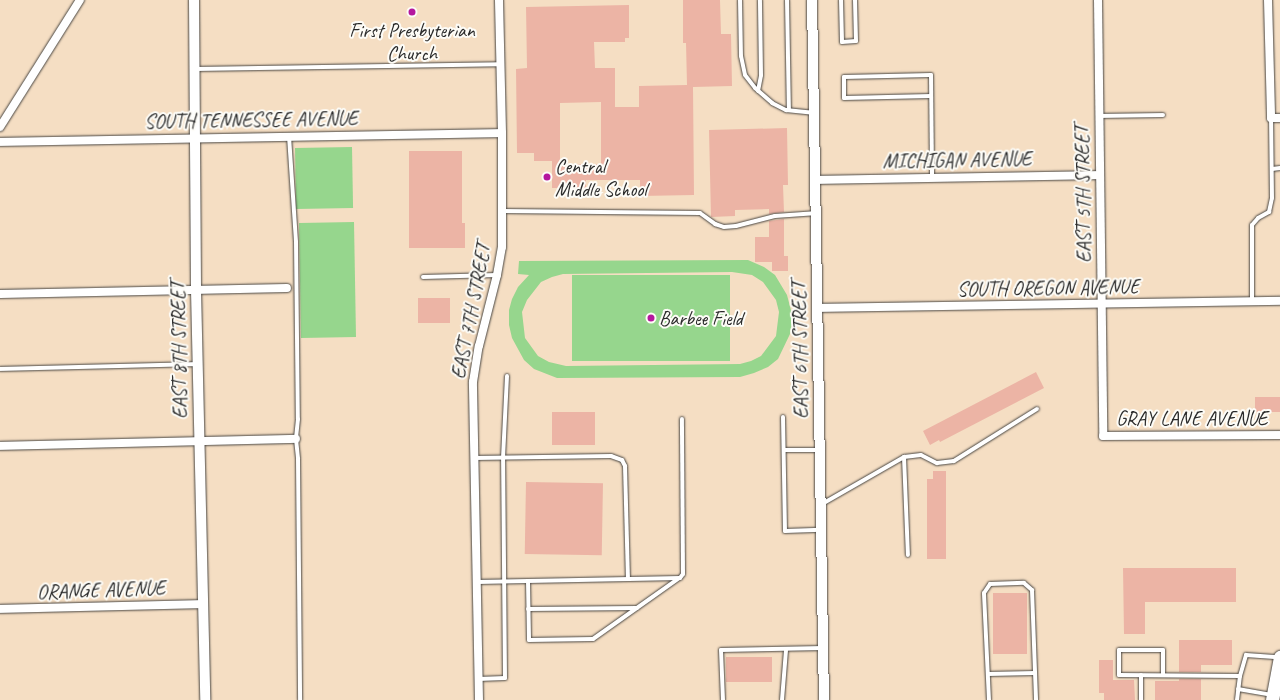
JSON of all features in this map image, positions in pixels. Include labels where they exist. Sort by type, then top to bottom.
[{"type":"main road","points":[[1272,698],[1280,657]]},
{"type":"street","points":[[0,126],[80,0]]},
{"type":"street","name":"EAST 8TH STREET","points":[[194,0],[196,290],[205,700]]},
{"type":"street","name":"EAST 7TH STREET","points":[[479,700],[473,382],[479,346],[497,275],[502,247],[502,133],[499,0]]},
{"type":"street","name":"EAST 6TH STREET","points":[[812,0],[822,504],[824,700]]},
{"type":"street","name":"EAST 5TH STREET","points":[[1098,0],[1098,116],[1103,436]]},
{"type":"street","points":[[1268,0],[1271,118],[1280,118]]},
{"type":"street","name":"SOUTH TENNESSEE AVENUE","points":[[0,142],[502,133]]},
{"type":"street","name":"MICHIGAN AVENUE","points":[[816,180],[1099,175]]},
{"type":"street","points":[[0,294],[287,288]]},
{"type":"street","name":"SOUTH OREGON AVENUE","points":[[817,308],[1280,301]]},
{"type":"street","name":"GRAY LANE AVENUE","points":[[1103,436],[1280,435]]},
{"type":"street","points":[[0,446],[296,439]]},
{"type":"street","name":"ORANGE AVENUE","points":[[0,609],[202,604]]},
{"type":"lane","points":[[740,0],[741,56],[745,75],[758,91],[772,103],[789,110],[814,114]]},
{"type":"lane","points":[[758,91],[761,75],[760,0]]},
{"type":"lane","points":[[787,0],[789,110]]},
{"type":"lane","points":[[841,0],[842,42],[856,41],[855,0]]},
{"type":"lane","points":[[195,68],[500,64]]},
{"type":"lane","points":[[931,96],[844,98],[844,77],[931,75],[932,178]]},
{"type":"lane","points":[[1098,116],[1164,115]]},
{"type":"lane","points":[[1252,301],[1252,225],[1258,218],[1269,212],[1272,198],[1271,118]]},
{"type":"lane","points":[[289,136],[296,242],[298,419],[296,439],[298,459],[300,700]]},
{"type":"lane","points":[[1272,169],[1280,168]]},
{"type":"lane","points":[[502,211],[700,213],[715,224],[724,226],[736,226],[775,216],[816,213]]},
{"type":"lane","points":[[423,277],[497,275]]},
{"type":"lane","points":[[0,369],[198,364]]},
{"type":"lane","points":[[478,679],[505,678],[503,458],[507,376]]},
{"type":"lane","points":[[822,504],[904,457],[921,455],[937,463],[954,461],[1037,408]]},
{"type":"lane","points":[[783,417],[785,531],[822,530]]},
{"type":"lane","points":[[528,581],[529,640],[593,639],[680,578],[683,574],[682,419]]},
{"type":"lane","points":[[784,450],[820,450]]},
{"type":"lane","points":[[474,458],[611,456],[622,460],[626,466],[628,579]]},
{"type":"lane","points":[[904,457],[908,555]]},
{"type":"lane","points":[[476,582],[680,578]]},
{"type":"lane","points":[[989,700],[984,593],[990,584],[1024,584],[1032,590],[1036,700]]},
{"type":"lane","points":[[528,609],[638,608]]},
{"type":"lane","points":[[723,700],[722,650],[786,650],[823,648]]},
{"type":"lane","points":[[782,700],[786,650]]},
{"type":"lane","points":[[1163,675],[1163,650],[1119,650],[1119,675],[1240,676]]},
{"type":"lane","points":[[1237,700],[1240,676],[1246,655],[1280,657]]},
{"type":"lane","points":[[988,674],[1035,673]]},
{"type":"lane","points":[[1141,675],[1141,700]]},
{"type":"lane","points":[[1238,689],[1272,698]]},
{"type":"green space","points":[[352,147],[353,208],[296,209],[295,148]]},
{"type":"green space","points":[[354,222],[356,337],[301,338],[299,223]]},
{"type":"green space","points":[[748,260],[764,267],[775,275],[787,295],[793,318],[790,334],[778,359],[768,367],[740,377],[557,378],[534,369],[524,360],[512,338],[509,325],[509,310],[512,299],[518,287],[529,275],[518,274],[519,261]],"holes":[[[732,272],[752,275],[763,282],[776,300],[779,312],[776,336],[761,356],[751,361],[740,364],[566,366],[549,362],[538,356],[525,338],[522,312],[527,300],[541,282],[552,277],[563,274]]]},
{"type":"green space","name":"Barbee Field","points":[[572,275],[730,275],[730,361],[572,361]]},
{"type":"building","points":[[683,0],[720,0],[721,34],[731,34],[732,86],[693,87],[694,195],[640,196],[640,180],[586,180],[586,188],[552,188],[552,161],[534,161],[534,153],[517,153],[516,69],[527,68],[526,7],[629,5],[629,38],[625,38],[625,42],[594,42],[595,68],[615,68],[615,107],[639,107],[639,86],[687,85],[686,43],[683,43]],"holes":[[[601,102],[601,164],[560,164],[560,103]]]},
{"type":"building","points":[[787,128],[788,185],[783,185],[784,212],[769,214],[769,209],[735,210],[735,216],[711,217],[709,130]]},
{"type":"building","points":[[409,151],[462,151],[462,223],[465,223],[465,248],[409,248]]},
{"type":"building","points":[[784,219],[784,256],[788,256],[788,271],[772,271],[772,262],[755,262],[755,237],[769,237],[769,221]]},
{"type":"building","points":[[418,298],[450,298],[450,323],[418,323]]},
{"type":"building","points":[[1036,372],[1044,388],[940,442],[939,440],[930,445],[923,431]]},
{"type":"building","points":[[1255,397],[1280,397],[1280,412],[1255,412]]},
{"type":"building","points":[[552,412],[595,412],[595,445],[552,445]]},
{"type":"building","points":[[933,471],[946,471],[946,559],[927,559],[927,479],[933,479]]},
{"type":"building","points":[[526,482],[603,483],[602,555],[525,554]]},
{"type":"building","points":[[1123,568],[1236,568],[1236,602],[1145,602],[1145,634],[1124,634]]},
{"type":"building","points":[[993,593],[1027,593],[1027,654],[993,654]]},
{"type":"building","points":[[1179,640],[1232,640],[1232,665],[1201,665],[1201,672],[1179,672]]},
{"type":"building","points":[[726,657],[772,657],[772,682],[726,682]]},
{"type":"building","points":[[1099,660],[1113,660],[1113,680],[1134,680],[1135,700],[1104,700],[1104,693],[1099,693]]},
{"type":"building","points":[[1179,679],[1201,679],[1201,700],[1155,700],[1155,681],[1179,681]]},
{"type":"place","name":"First Presbyterian Church","points":[[412,12]]},
{"type":"place","name":"Central Middle School","points":[[547,177]]},
{"type":"place","name":"Barbee Field","points":[[651,318]]}]
